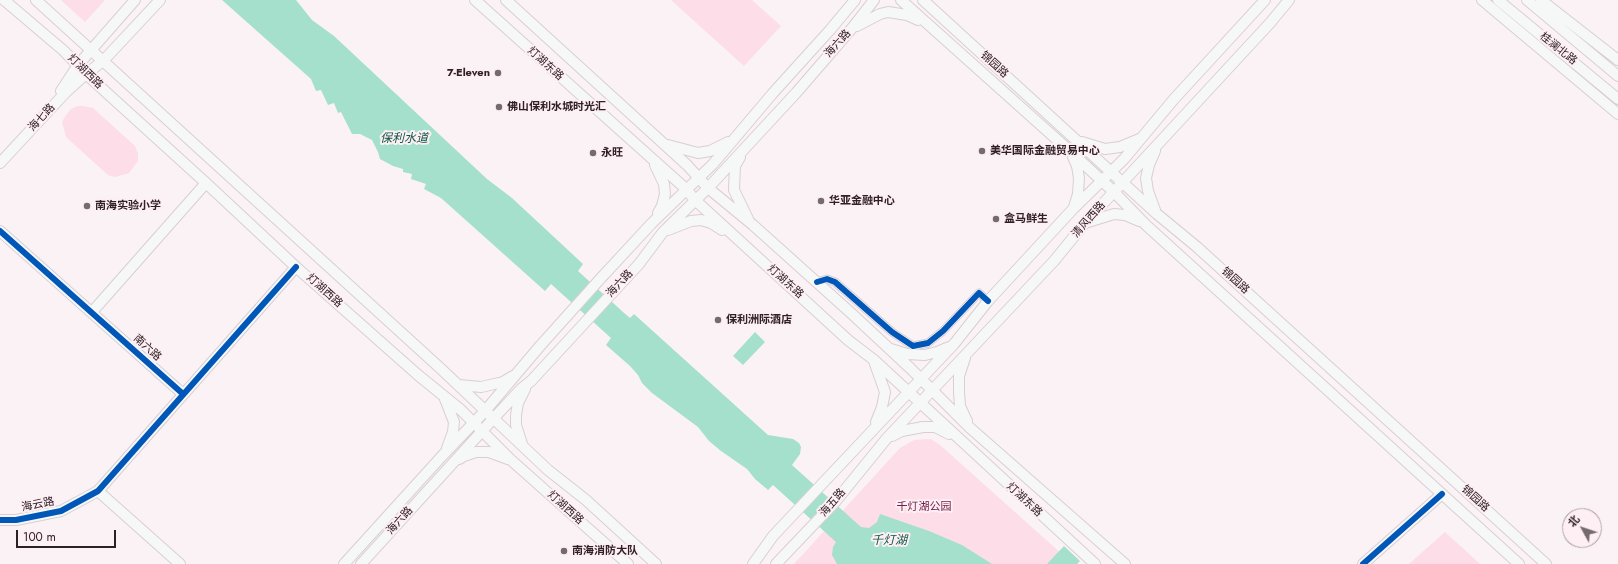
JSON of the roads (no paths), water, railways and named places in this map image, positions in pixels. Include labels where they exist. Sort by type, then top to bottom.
[{"type":"main road","name":"灯湖西路","points":[[4,0],[64,51],[86,74],[206,182],[296,267],[445,399],[460,410],[511,460],[628,564]]},
{"type":"main road","name":"灯湖西路","points":[[36,0],[459,385],[548,470],[586,500],[656,564]]},
{"type":"main road","name":"海七路","points":[[0,159],[60,93],[78,65],[135,0]]},
{"type":"main road","name":"海七路","points":[[0,163],[66,92],[103,61],[160,0]]},
{"type":"main road","name":"灯湖东路","points":[[475,0],[686,189],[695,200],[848,340],[874,360],[1095,564]]},
{"type":"main road","name":"灯湖东路","points":[[506,0],[664,143],[699,176],[708,188],[817,282],[933,390],[969,427],[1125,564]]},
{"type":"main road","points":[[843,14],[850,0]]},
{"type":"main road","name":"海六路","points":[[362,564],[451,464],[540,346],[652,223],[713,164],[855,0]]},
{"type":"main road","name":"海六路","points":[[489,415],[531,381],[583,325],[639,264],[663,232],[708,188],[745,148],[853,27],[874,0]]},
{"type":"main road","name":"锦园路","points":[[901,0],[1072,153],[1114,192],[1146,225]]},
{"type":"main road","name":"锦园路","points":[[923,0],[1157,214],[1198,247],[1546,564]]},
{"type":"main road","points":[[927,0],[936,12]]},
{"type":"main road","name":"清风西路","points":[[753,564],[773,536],[791,516],[954,344],[988,301],[1073,209],[1112,172],[1174,99],[1265,0]]},
{"type":"main road","name":"清风西路","points":[[887,438],[1054,261],[1085,223],[1289,0]]},
{"type":"main road","points":[[1482,0],[1618,114]]},
{"type":"main road","name":"桂澜北路","points":[[1498,0],[1618,99]]},
{"type":"main road","name":"桂澜北路","points":[[1527,0],[1618,76]]},
{"type":"main road","points":[[1541,0],[1618,60]]},
{"type":"main road","points":[[853,27],[880,14],[888,12],[907,15],[927,24]]},
{"type":"main road","points":[[1079,142],[1105,149],[1120,147],[1132,143],[1144,136]]},
{"type":"main road","points":[[664,143],[685,151],[698,153],[710,151],[734,140]]},
{"type":"main road","points":[[1157,214],[1149,195],[1146,178],[1148,165],[1158,144]]},
{"type":"main road","points":[[745,148],[735,166],[734,190],[752,225]]},
{"type":"main road","points":[[1072,153],[1077,166],[1079,178],[1078,194],[1073,209]]},
{"type":"main road","points":[[651,158],[664,184],[665,194],[662,206],[652,223]]},
{"type":"main road","points":[[92,312],[206,182]]},
{"type":"main road","points":[[721,223],[721,217],[723,214],[727,211],[734,210]]},
{"type":"main road","points":[[1085,223],[1114,214],[1125,215],[1146,225],[1519,564]]},
{"type":"main road","points":[[663,232],[686,223],[701,220],[711,223],[739,240]]},
{"type":"main road","name":"南六路","points":[[0,231],[183,394]]},
{"type":"main road","points":[[180,564],[98,491],[296,267]]},
{"type":"main road","points":[[886,347],[907,354],[925,355],[937,352],[954,344]]},
{"type":"main road","points":[[966,355],[959,376],[959,392],[960,406],[969,427]]},
{"type":"main road","points":[[874,360],[885,392],[882,407],[874,428]]},
{"type":"main road","points":[[459,385],[481,387],[490,386],[503,382],[520,372]]},
{"type":"main road","points":[[523,446],[516,425],[516,415],[518,403],[531,381]]},
{"type":"main road","points":[[442,456],[451,440],[454,422],[445,399]]},
{"type":"main road","name":"海六路","points":[[344,564],[442,456],[478,427]]},
{"type":"main road","points":[[887,438],[902,431],[923,427],[935,427],[958,439]]},
{"type":"main road","name":"海五路","points":[[776,564],[835,502],[887,438]]},
{"type":"main road","points":[[451,464],[464,456],[476,452],[489,452],[511,460]]},
{"type":"main road","name":"海云路","points":[[0,520],[16,520],[61,511],[98,491]]},
{"type":"main road","points":[[1363,564],[1442,494]]},
{"type":"street","points":[[817,282],[827,279],[835,282],[892,332],[913,346],[928,342],[943,331],[979,293],[988,301]]},
{"type":"water","name":"保利水道","points":[[222,0],[296,0],[312,20],[334,36],[487,179],[512,198],[583,264],[578,271],[623,312],[630,318],[634,314],[768,435],[793,439],[799,443],[801,447],[800,454],[792,465],[861,527],[869,528],[877,522],[880,514],[929,531],[962,545],[992,564],[837,564],[832,555],[833,547],[836,542],[773,485],[768,490],[755,479],[747,469],[709,441],[698,427],[652,393],[642,383],[638,375],[630,366],[606,345],[611,338],[551,284],[545,291],[441,198],[424,189],[426,184],[411,179],[412,174],[403,172],[403,169],[393,166],[380,159],[372,140],[360,134],[352,134],[341,112],[338,113],[334,103],[328,105],[321,90],[316,91],[311,79]]},
{"type":"water","points":[[755,332],[765,342],[743,365],[733,356]]},
{"type":"water","points":[[1064,546],[1080,561],[1077,564],[1047,564]]},
{"type":"place","name":"7-Eleven","points":[[498,73]]},
{"type":"place","name":"佛山保利水城时光汇","points":[[499,107]]},
{"type":"place","name":"美华国际金融贸易中心","points":[[982,151]]},
{"type":"place","name":"永旺","points":[[593,153]]},
{"type":"place","name":"华亚金融中心","points":[[821,201]]},
{"type":"place","name":"南海实验小学","points":[[87,206]]},
{"type":"place","name":"盒马鲜生","points":[[996,219]]},
{"type":"place","name":"保利洲际酒店","points":[[718,320]]},
{"type":"place","name":"南海消防大队","points":[[564,551]]},
{"type":"park label","name":"千灯湖公园","points":[[924,507]]},
{"type":"water label","name":"千灯湖","points":[[889,541]]}]
